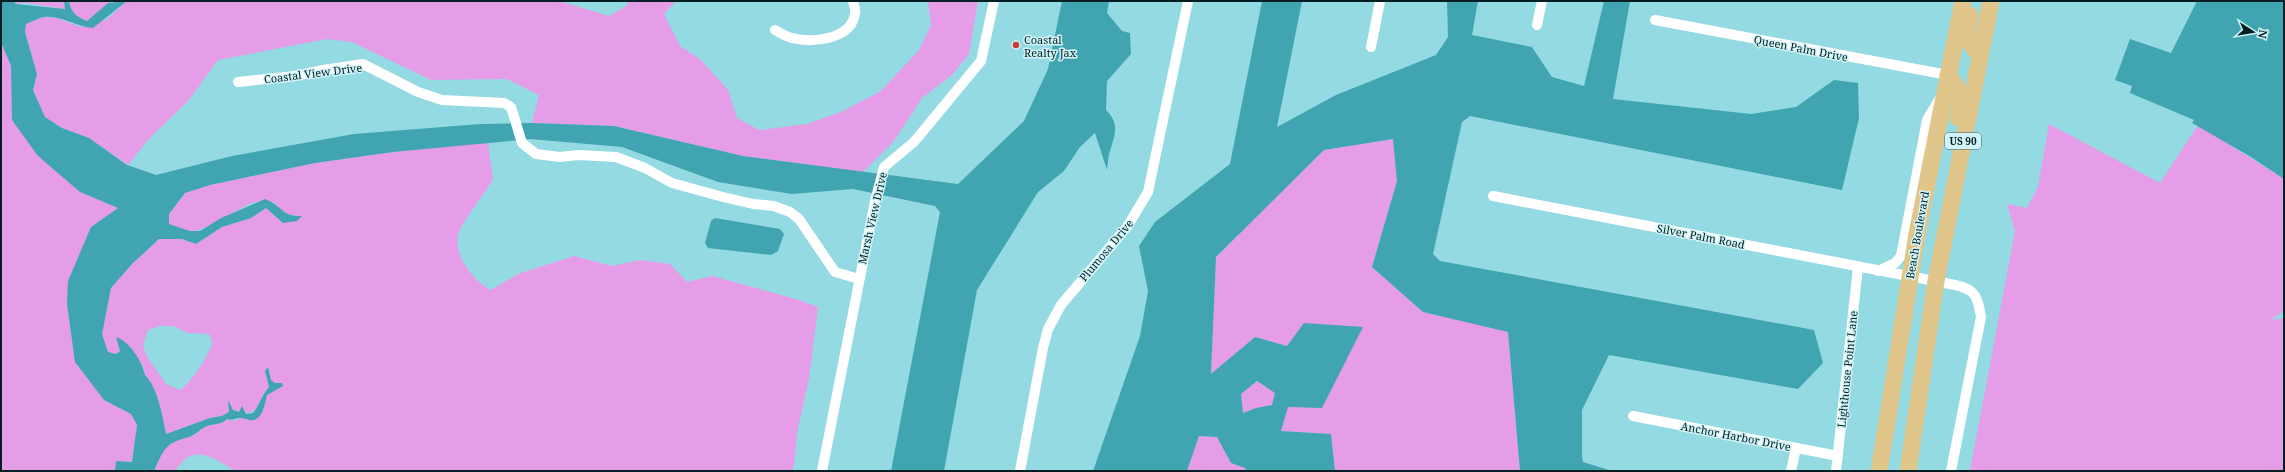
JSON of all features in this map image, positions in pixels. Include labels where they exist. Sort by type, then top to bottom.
[{"type":"highway","name":"Beach Boulevard","points":[[1879,471],[1910,277],[1962,1]]},
{"type":"highway","points":[[1973,1],[1966,35],[1972,47],[1980,55]]},
{"type":"highway","name":"US 90","points":[[1908,471],[1936,281],[1991,1]]},
{"type":"highway","points":[[1944,236],[1940,208],[1961,97],[1956,86],[1946,82]]},
{"type":"street","points":[[775,30],[790,38],[812,41],[839,35],[851,25],[855,13],[853,1]]},
{"type":"street","name":"Marsh View Drive","points":[[822,471],[859,279],[875,201],[884,167],[914,142],[981,60],[994,1]]},
{"type":"street","name":"Plumosa Drive","points":[[1020,471],[1043,348],[1052,319],[1061,305],[1127,227],[1148,192],[1188,1]]},
{"type":"street","points":[[1371,47],[1380,1]]},
{"type":"street","points":[[1537,25],[1542,1]]},
{"type":"street","name":"Queen Palm Drive","points":[[1655,20],[1946,82]]},
{"type":"street","name":"Coastal View Drive","points":[[238,82],[295,76],[363,64],[418,92],[442,100],[504,103],[511,107],[515,115],[522,143],[536,154],[560,157],[578,155],[616,157],[645,168],[672,183],[753,204],[774,206],[790,212],[803,224],[835,272],[859,279]]},
{"type":"street","points":[[1878,271],[1895,263],[1901,256],[1927,120],[1946,82]]},
{"type":"street","name":"Silver Palm Road","points":[[1492,196],[1936,281],[1969,290],[1978,297],[1981,317],[1951,471]]},
{"type":"street","name":"Lighthouse Point Lane","points":[[1836,471],[1858,267]]},
{"type":"street","name":"Anchor Harbor Drive","points":[[1633,416],[1838,456]]},
{"type":"street","points":[[1791,471],[1796,448]]},
{"type":"shaded area","points":[[14,1],[64,1],[65,9],[26,3],[16,4]]},
{"type":"shaded area","points":[[69,1],[112,1],[87,21],[75,14]]},
{"type":"shaded area","points":[[127,1],[559,1],[609,16],[626,6],[629,1],[676,1],[664,14],[680,46],[701,60],[728,90],[737,118],[759,130],[807,124],[841,112],[881,91],[919,50],[931,25],[928,1],[978,1],[969,54],[952,75],[922,98],[894,141],[863,172],[743,156],[614,126],[532,123],[539,95],[507,79],[431,80],[352,42],[327,39],[218,60],[189,100],[148,140],[128,165],[89,138],[62,128],[45,117],[33,90],[37,74],[25,32],[26,24],[43,17],[57,18],[81,27],[106,20]]},
{"type":"shaded area","points":[[1,42],[11,66],[13,120],[26,137],[80,192],[119,208],[67,304],[75,362],[104,400],[131,414],[137,425],[132,462],[116,461],[115,471],[1,471]]},
{"type":"shaded area","points":[[2049,124],[2160,183],[2198,125],[2284,179],[2284,311],[2271,320],[2284,318],[2284,471],[1970,471],[2015,231],[2007,204],[2027,208],[2038,187]]},
{"type":"shaded area","points":[[1394,139],[1397,181],[1372,267],[1423,312],[1508,331],[1520,471],[1335,471],[1331,434],[1280,431],[1287,407],[1287,346],[1255,337],[1211,374],[1216,257],[1324,150]]},
{"type":"shaded area","points":[[488,142],[493,179],[470,212],[459,232],[457,240],[461,257],[471,274],[484,286],[491,290],[518,274],[574,256],[612,266],[640,260],[670,264],[687,282],[712,276],[796,299],[818,307],[809,379],[798,428],[793,471],[235,471],[213,458],[194,455],[188,457],[182,462],[175,471],[154,471],[163,452],[170,444],[191,436],[205,427],[222,423],[227,419],[233,421],[263,411],[267,395],[282,386],[282,383],[275,384],[271,380],[268,367],[265,371],[269,387],[253,411],[242,412],[233,410],[229,401],[229,412],[222,416],[210,418],[166,434],[156,394],[153,386],[145,375],[143,366],[116,338],[120,351],[116,354],[108,352],[102,334],[111,288],[132,264],[159,239],[182,239],[196,244],[222,227],[251,218],[266,208],[283,223],[301,216],[286,213],[274,202],[255,202],[212,224],[196,231],[190,231],[169,224],[169,214],[185,193],[210,185],[315,163],[393,152]],"holes":[[[160,326],[173,326],[188,333],[209,334],[212,342],[211,348],[199,368],[189,382],[180,390],[166,384],[146,355],[143,345],[148,330]]]},
{"type":"shaded area","points":[[1257,381],[1276,393],[1272,406],[1256,408],[1243,413],[1241,394]]},
{"type":"shaded area","points":[[1199,436],[1217,437],[1231,463],[1246,468],[1247,471],[1187,471]]},
{"type":"water","points":[[1,1],[14,1],[16,4],[65,9],[64,1],[69,1],[75,14],[87,21],[108,3],[127,1],[93,28],[50,17],[37,19],[26,24],[25,32],[37,74],[33,90],[45,117],[62,128],[89,138],[127,165],[156,175],[232,156],[354,134],[480,124],[532,123],[614,126],[743,156],[958,184],[1024,121],[1048,69],[1062,1],[1109,1],[1107,13],[1122,31],[1130,33],[1131,54],[1107,81],[1106,110],[1115,125],[1115,134],[1109,155],[1107,170],[1095,133],[1080,147],[1064,171],[1038,192],[977,290],[944,471],[891,471],[940,212],[935,206],[853,189],[792,194],[718,182],[622,147],[530,139],[393,152],[315,163],[210,185],[185,193],[169,214],[169,224],[190,231],[200,231],[221,218],[265,199],[271,201],[290,215],[302,216],[297,221],[283,223],[266,208],[251,218],[222,227],[196,244],[182,239],[159,239],[132,264],[111,288],[102,334],[108,352],[116,354],[120,351],[116,337],[126,343],[135,353],[145,375],[153,386],[166,434],[210,418],[222,416],[229,412],[228,400],[233,410],[239,412],[242,406],[246,414],[253,413],[269,387],[265,371],[268,367],[271,380],[275,383],[282,383],[283,386],[267,395],[263,410],[256,419],[227,419],[222,423],[205,427],[191,436],[170,445],[163,452],[154,471],[115,471],[116,461],[132,462],[137,425],[131,414],[104,400],[75,362],[67,304],[68,281],[91,227],[118,208],[80,192],[38,156],[12,120],[11,66],[1,42]]},
{"type":"water","points":[[1262,1],[1302,1],[1277,127],[1336,95],[1436,55],[1448,37],[1447,1],[1478,1],[1472,35],[1532,47],[1552,77],[1584,86],[1604,1],[1630,1],[1613,99],[1751,114],[1796,107],[1834,80],[1858,83],[1859,118],[1842,190],[1470,116],[1462,122],[1433,254],[1440,261],[1814,330],[1823,363],[1798,389],[1609,355],[1582,410],[1582,457],[1583,462],[1612,471],[1520,471],[1508,332],[1423,312],[1372,267],[1397,181],[1393,139],[1324,150],[1216,257],[1211,374],[1255,337],[1287,346],[1304,323],[1363,327],[1322,408],[1288,407],[1281,431],[1331,434],[1335,471],[1247,471],[1245,468],[1231,463],[1217,437],[1199,436],[1187,471],[1093,471],[1140,336],[1148,291],[1139,246],[1155,222],[1230,164]],"holes":[[[1257,381],[1275,393],[1272,405],[1256,408],[1243,413],[1241,394]]]},
{"type":"water","points":[[2197,1],[2284,1],[2284,179],[2251,157],[2192,123],[2194,120],[2130,93],[2132,86],[2115,80],[2130,39],[2171,53]]},
{"type":"water","points":[[715,218],[780,229],[784,234],[778,251],[771,255],[708,248],[705,243],[711,221]]},
{"type":"place","name":"Coastal Realty Jax","points":[[1016,45]]}]
